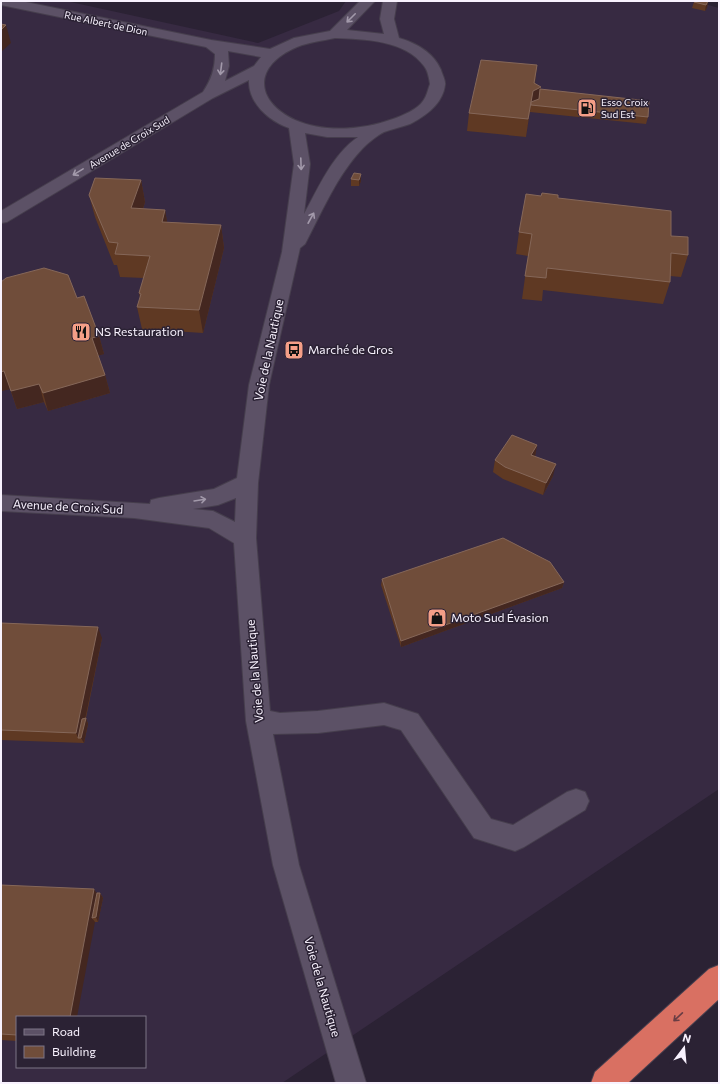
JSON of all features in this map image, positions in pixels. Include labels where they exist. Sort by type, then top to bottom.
[{"type":"highway","points":[[606,1083],[719,979]]},
{"type":"street","name":"Rue Albert de Dion","points":[[1,1],[211,44],[272,54]]},
{"type":"street","points":[[335,34],[368,1]]},
{"type":"street","points":[[390,1],[387,19],[392,40]]},
{"type":"street","points":[[335,34],[357,34],[392,40],[416,51],[431,64],[438,84],[430,104],[409,120],[376,131],[348,133],[322,132],[296,125],[276,116],[264,105],[255,84],[259,69],[272,54],[298,41],[335,34]]},
{"type":"street","points":[[208,95],[220,77],[223,66],[222,53],[211,44]]},
{"type":"street","name":"Avenue de Croix Sud","points":[[1,218],[208,95],[259,69]]},
{"type":"street","name":"Voie de la Nautique","points":[[296,125],[302,164],[291,252],[259,385],[248,483],[245,538],[258,721],[286,866],[348,1076]]},
{"type":"street","name":"Voie de la Nautique","points":[[291,252],[339,166],[358,144],[376,131]]},
{"type":"street","name":"Avenue de Croix Sud","points":[[134,510],[218,497],[248,483]]},
{"type":"street","name":"Avenue de Croix Sud","points":[[3,502],[134,510],[212,520],[245,538]]},
{"type":"street","points":[[258,721],[288,724],[384,714],[409,722],[483,829],[515,838],[576,801]]},
{"type":"shaded area","points":[[1,1],[66,1],[258,43],[339,11],[346,1],[694,1],[719,8],[719,789],[282,1083],[1,1083]]},
{"type":"building","points":[[694,1],[708,1],[706,5]]},
{"type":"building","points":[[1,24],[6,25],[1,30]]},
{"type":"building","points":[[481,60],[537,65],[534,83],[541,87],[533,91],[528,119],[469,113]]},
{"type":"building","points":[[540,89],[649,101],[648,117],[531,105],[531,102],[539,99]]},
{"type":"building","points":[[354,173],[361,174],[359,180],[351,179]]},
{"type":"building","points":[[95,178],[141,180],[131,208],[165,210],[162,222],[221,225],[199,310],[137,307],[141,294],[139,293],[150,256],[115,254],[118,243],[109,242],[89,195]]},
{"type":"building","points":[[542,193],[558,195],[558,198],[671,211],[671,236],[688,237],[688,255],[671,253],[670,282],[547,268],[546,278],[525,276],[532,234],[519,232],[526,194],[541,196]]},
{"type":"building","points":[[44,268],[68,275],[77,298],[84,296],[99,336],[92,338],[105,375],[43,393],[39,384],[11,391],[4,371],[1,372],[1,282],[6,278]]},
{"type":"building","points":[[512,435],[537,445],[531,455],[556,464],[546,483],[505,467],[495,460]]},
{"type":"building","name":"Moto Sud Évasion","points":[[503,538],[550,562],[564,582],[401,641],[382,579]]},
{"type":"building","points":[[1,623],[98,627],[76,733],[1,730]]},
{"type":"building","points":[[86,718],[81,738],[78,738],[82,719]]},
{"type":"building","points":[[1,885],[94,889],[70,1016],[16,1016],[16,1035],[1,1034]]},
{"type":"building","points":[[97,893],[100,893],[96,917],[92,918]]},
{"type":"place","name":"Esso Croix Sud Est","points":[[587,108]]},
{"type":"place","name":"NS Restauration","points":[[81,332]]},
{"type":"place","name":"Marché de Gros","points":[[294,350]]},
{"type":"place","name":"Moto Sud Évasion","points":[[437,618]]}]
